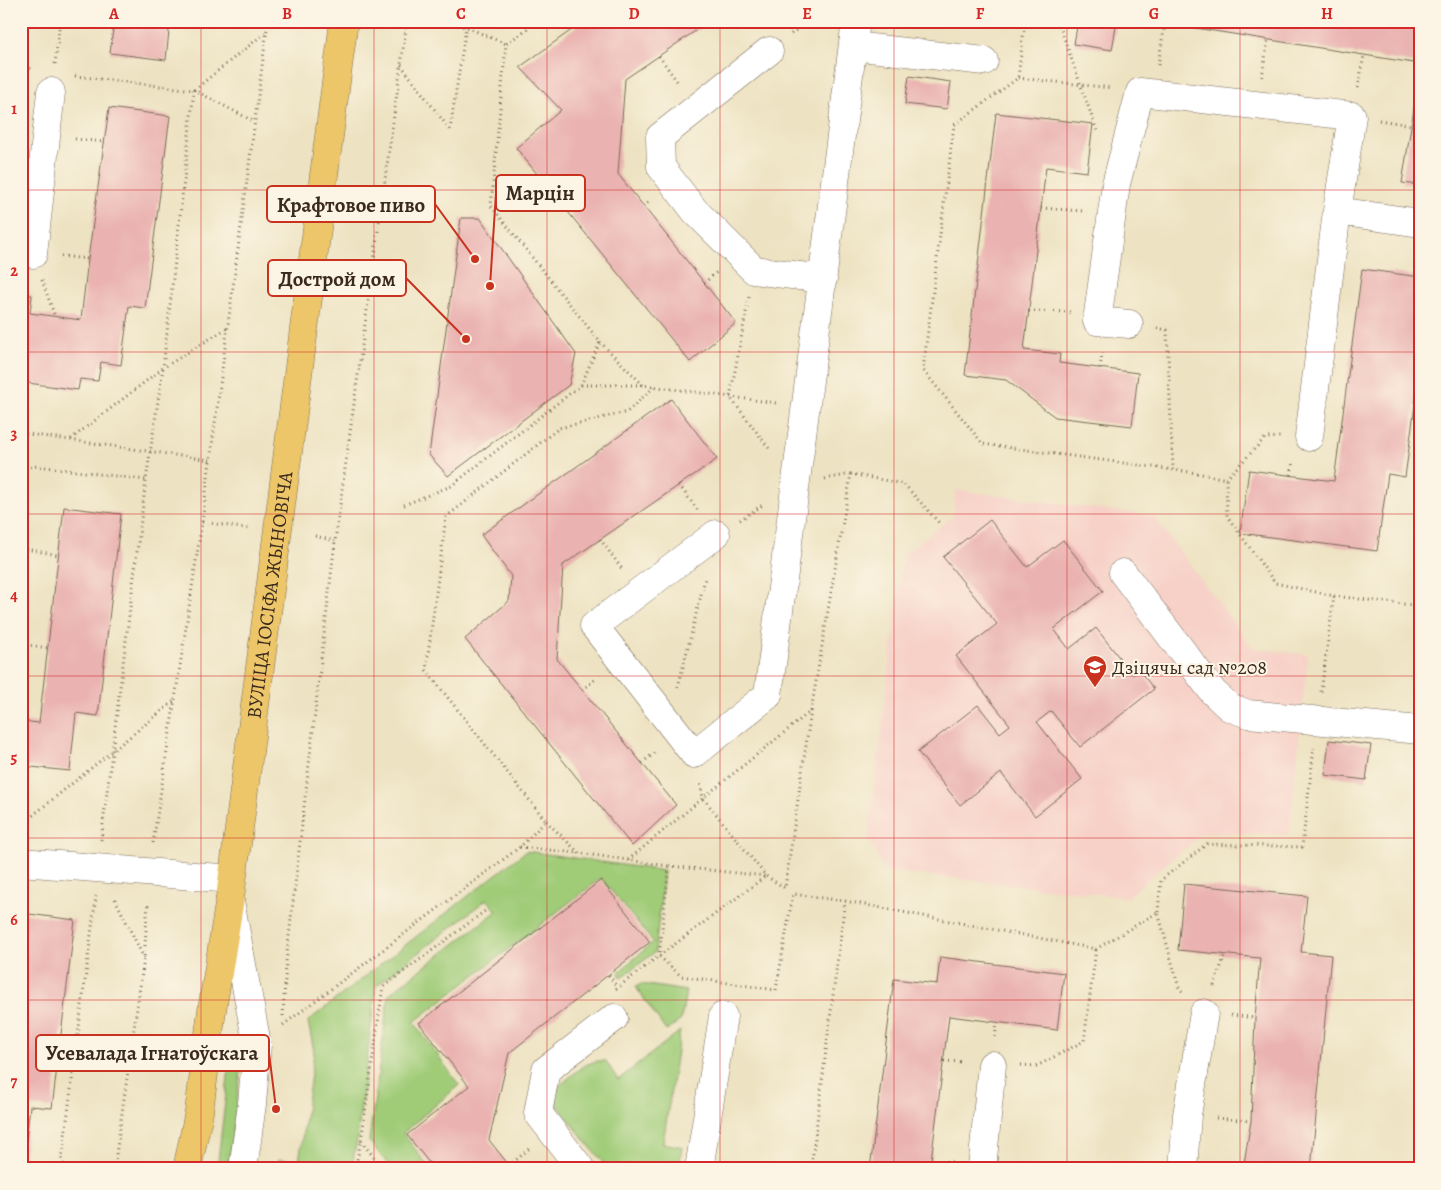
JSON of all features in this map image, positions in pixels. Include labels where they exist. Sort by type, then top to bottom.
[{"type":"main road","name":"ВУЛІЦА ІОСІФА ЖЫНОВІЧА","points":[[187,1169],[199,1112],[212,1010],[231,888],[344,21]]},
{"type":"lane","points":[[716,534],[594,626],[694,754],[768,695],[855,34],[984,61]]},
{"type":"lane","points":[[769,51],[660,137],[661,167],[694,211],[754,270],[823,279]]},
{"type":"lane","points":[[27,253],[52,83]]},
{"type":"lane","points":[[1129,324],[1097,320],[1116,184],[1147,92],[1352,116],[1337,211],[1309,437]]},
{"type":"lane","points":[[1337,211],[1420,223]]},
{"type":"lane","points":[[1123,573],[1213,692],[1229,708],[1248,714],[1420,730]]},
{"type":"lane","points":[[21,862],[150,873],[231,888],[257,1044],[252,1104],[243,1169]]},
{"type":"lane","points":[[1183,1169],[1187,1115],[1204,1013]]},
{"type":"lane","points":[[699,1169],[723,1016]]},
{"type":"lane","points":[[581,1169],[538,1112],[546,1070],[614,1018]]},
{"type":"lane","points":[[982,1169],[992,1065]]},
{"type":"path","points":[[21,33],[29,21]]},
{"type":"path","points":[[52,83],[60,21]]},
{"type":"path","points":[[114,1169],[144,959],[150,873],[174,700],[202,522],[268,21]]},
{"type":"path","points":[[407,21],[335,541],[286,962],[283,1025],[520,847],[546,821]]},
{"type":"path","points":[[438,21],[466,27],[506,44]]},
{"type":"path","points":[[400,65],[450,130],[466,27],[463,21]]},
{"type":"path","points":[[538,21],[506,44],[491,206],[600,342],[644,386]]},
{"type":"path","points":[[1018,78],[1025,21]]},
{"type":"path","points":[[1058,21],[1100,139]]},
{"type":"path","points":[[1165,23],[1147,92],[1018,78],[954,125],[923,370],[983,444],[1226,479]]},
{"type":"path","points":[[65,1169],[62,1159],[100,868],[111,753],[146,480],[163,368],[194,90],[266,32]]},
{"type":"path","points":[[1256,105],[1268,40]]},
{"type":"path","points":[[659,56],[696,108]]},
{"type":"path","points":[[21,64],[52,83],[194,90],[255,122]]},
{"type":"path","points":[[1041,208],[1112,213]]},
{"type":"path","points":[[27,253],[55,317]]},
{"type":"path","points":[[669,721],[716,534],[796,484],[730,397],[754,270]]},
{"type":"path","points":[[1029,310],[1098,313]]},
{"type":"path","points":[[1129,324],[1167,330],[1173,470]]},
{"type":"path","points":[[71,439],[163,368],[227,328]]},
{"type":"path","points":[[404,505],[451,486],[581,385],[600,342]]},
{"type":"path","points":[[581,385],[644,386],[806,407]]},
{"type":"path","points":[[579,853],[546,821],[426,670],[446,517],[560,428],[627,412],[654,387]]},
{"type":"path","points":[[21,432],[210,460]]},
{"type":"path","points":[[1309,437],[1265,438],[1226,479],[1227,516],[1274,583],[1334,596],[1420,606]]},
{"type":"path","points":[[21,470],[26,466],[38,466],[146,480]]},
{"type":"path","points":[[871,478],[904,484],[941,525]]},
{"type":"path","points":[[202,522],[250,529]]},
{"type":"path","points":[[315,536],[335,541]]},
{"type":"path","points":[[600,539],[640,592]]},
{"type":"path","points":[[21,548],[58,554]]},
{"type":"path","points":[[1204,1013],[1178,988],[1158,912],[1162,880],[1207,844],[1302,847],[1334,596]]},
{"type":"path","points":[[21,644],[48,648]]},
{"type":"path","points":[[21,825],[174,700]]},
{"type":"path","points":[[785,888],[811,710]]},
{"type":"path","points":[[628,860],[703,798]]},
{"type":"path","points":[[520,847],[766,876],[793,894],[845,900],[1096,949],[1158,912]]},
{"type":"path","points":[[658,956],[669,866]]},
{"type":"path","points":[[100,868],[144,959]]},
{"type":"path","points":[[658,956],[766,876]]},
{"type":"path","points":[[658,956],[681,976],[776,990],[793,894]]},
{"type":"path","points":[[811,1169],[845,900]]},
{"type":"path","points":[[355,1169],[361,1141],[383,987],[485,911]]},
{"type":"path","points":[[992,1065],[1037,1066],[1084,1041],[1096,949]]},
{"type":"path","points":[[609,975],[618,987]]},
{"type":"path","points":[[1187,1115],[1251,1121]]},
{"type":"path","points":[[361,1141],[383,1169]]},
{"type":"path","points":[[509,1166],[532,1147]]},
{"type":"shaded area","name":"Дзіцячы сад №208","points":[[956,490],[1153,516],[1253,648],[1308,655],[1289,834],[1203,833],[1127,897],[885,871],[868,838],[903,555],[953,516]]},
{"type":"green space","points":[[526,851],[664,871],[655,952],[621,978],[619,972],[653,942],[601,878],[414,1022],[459,1085],[403,1133],[430,1169],[392,1169],[369,1141],[389,994],[497,911],[487,899],[376,986],[357,1140],[351,1169],[277,1169],[279,1159],[299,1162],[314,1052],[308,1021]]},
{"type":"green space","points":[[641,984],[686,991],[681,1020],[666,1031],[636,987]]},
{"type":"green space","points":[[680,1031],[663,1143],[682,1147],[679,1169],[608,1169],[557,1105],[556,1094],[559,1086],[583,1066],[596,1061],[606,1061],[618,1080]]},
{"type":"green space","points":[[232,1043],[241,1047],[243,1054],[228,1169],[217,1169]]},
{"type":"building","points":[[114,21],[170,21],[166,60],[110,53]]},
{"type":"building","points":[[584,21],[710,21],[625,79],[618,174],[736,323],[690,362],[516,148],[561,110],[520,67]]},
{"type":"building","points":[[1078,21],[1117,21],[1112,50],[1074,44]]},
{"type":"building","points":[[1420,21],[1420,64],[1158,22]]},
{"type":"building","points":[[909,76],[951,82],[947,109],[905,104]]},
{"type":"building","points":[[1420,77],[1420,185],[1402,183]]},
{"type":"building","points":[[109,108],[170,116],[145,308],[129,306],[121,365],[101,362],[98,381],[80,379],[78,390],[21,382],[21,294],[32,295],[30,313],[81,320]]},
{"type":"building","points":[[996,113],[1093,124],[1087,172],[1046,167],[1024,350],[1060,354],[1059,363],[1138,373],[1132,426],[1055,417],[1006,380],[965,375]]},
{"type":"building","points":[[461,218],[480,218],[576,354],[569,385],[448,476],[429,455]]},
{"type":"building","points":[[1362,269],[1420,277],[1420,368],[1405,477],[1388,474],[1377,551],[1240,533],[1249,470],[1334,481]]},
{"type":"building","points":[[671,399],[717,459],[563,565],[557,659],[676,805],[632,846],[465,639],[509,601],[511,576],[481,535]]},
{"type":"building","points":[[64,507],[121,514],[98,716],[76,713],[70,771],[21,766],[21,721],[39,723]]},
{"type":"building","points":[[990,520],[1027,567],[1063,540],[1103,591],[1054,629],[1069,649],[1096,628],[1133,675],[1139,670],[1154,689],[1080,747],[1051,711],[1037,722],[1082,779],[1035,816],[1001,773],[960,805],[918,752],[978,705],[1000,733],[1010,725],[956,656],[997,624],[943,557]]},
{"type":"building","points":[[1329,740],[1371,745],[1366,780],[1325,775]]},
{"type":"building","points":[[601,880],[650,942],[509,1053],[489,1140],[512,1169],[434,1169],[407,1135],[469,1086],[419,1023]]},
{"type":"building","points":[[1184,884],[1307,896],[1301,952],[1331,955],[1311,1169],[1243,1169],[1251,1121],[1255,1018],[1260,958],[1178,950]]},
{"type":"building","points":[[21,913],[75,920],[52,1108],[30,1106],[23,1169],[21,1169]]},
{"type":"building","points":[[940,957],[1064,973],[1057,1030],[949,1016],[930,1169],[870,1169],[894,979],[937,984]]},
{"type":"place","name":"Крафтовое пиво","points":[[475,259]]},
{"type":"place","name":"Марцін","points":[[490,286]]},
{"type":"place","name":"Дострой дом","points":[[466,339]]},
{"type":"place","name":"Дзіцячы сад №208","points":[[1095,688]]},
{"type":"place","name":"Усевалада Ігнатоўскага","points":[[276,1109]]}]
